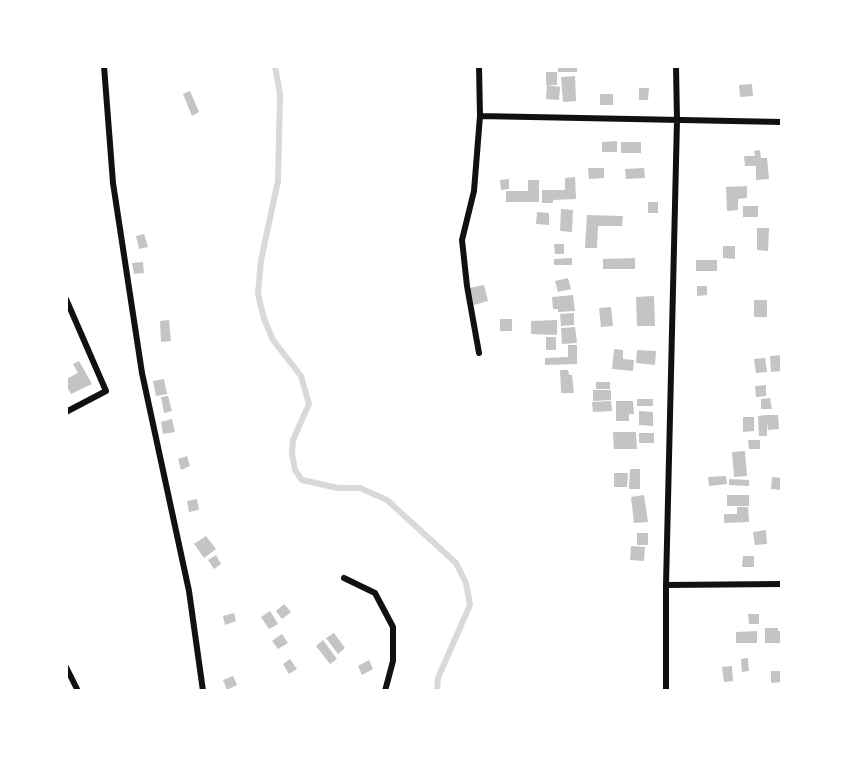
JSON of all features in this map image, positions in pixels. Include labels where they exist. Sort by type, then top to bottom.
[{"type":"street","points":[[104,66],[113,183],[142,373],[189,591],[203,691]]},
{"type":"street","points":[[479,66],[480,116],[474,191],[462,240],[467,286],[479,353]]},
{"type":"street","points":[[666,691],[666,585],[677,120],[676,66]]},
{"type":"street","points":[[480,116],[782,122]]},
{"type":"street","points":[[66,299],[106,391],[66,412]]},
{"type":"street","points":[[344,578],[375,593],[393,627],[393,661],[384,691]]},
{"type":"street","points":[[666,585],[782,584]]},
{"type":"street","points":[[66,667],[78,691]]},
{"type":"building","points":[[558,66],[577,66],[577,72],[558,72]]},
{"type":"building","points":[[546,72],[557,72],[557,85],[546,85]]},
{"type":"building","points":[[575,76],[576,101],[563,102],[561,77]]},
{"type":"building","points":[[752,84],[753,96],[740,97],[739,85]]},
{"type":"building","points":[[547,85],[560,87],[559,100],[546,99]]},
{"type":"building","points":[[639,88],[649,88],[648,100],[639,100]]},
{"type":"building","points":[[190,91],[199,112],[192,116],[183,94]]},
{"type":"building","points":[[600,94],[613,94],[613,105],[600,105]]},
{"type":"building","points":[[617,141],[617,152],[602,152],[602,142]]},
{"type":"building","points":[[621,142],[641,142],[641,153],[621,153]]},
{"type":"building","points":[[760,150],[761,158],[767,158],[769,179],[756,180],[756,166],[745,166],[744,156],[755,156],[754,151]]},
{"type":"building","points":[[588,168],[604,168],[604,178],[589,179]]},
{"type":"building","points":[[644,168],[645,178],[626,179],[625,169]]},
{"type":"building","points":[[575,177],[576,199],[542,203],[542,190],[565,190],[565,178]]},
{"type":"building","points":[[509,179],[509,189],[501,190],[500,180]]},
{"type":"building","points":[[528,180],[539,180],[539,202],[506,202],[506,191],[528,191]]},
{"type":"building","points":[[747,186],[747,198],[738,199],[738,210],[727,211],[726,187]]},
{"type":"building","points":[[648,202],[658,202],[658,213],[648,213]]},
{"type":"building","points":[[743,206],[758,206],[758,217],[743,217]]},
{"type":"building","points":[[561,209],[573,210],[572,232],[560,231]]},
{"type":"building","points":[[537,212],[549,213],[549,225],[536,224]]},
{"type":"building","points":[[587,215],[623,216],[622,226],[598,226],[597,248],[585,248]]},
{"type":"building","points":[[757,228],[769,228],[768,251],[757,250]]},
{"type":"building","points":[[144,234],[148,247],[139,249],[136,236]]},
{"type":"building","points":[[554,244],[564,244],[564,254],[555,254]]},
{"type":"building","points":[[723,246],[735,246],[735,259],[723,258]]},
{"type":"building","points":[[572,258],[572,265],[554,265],[554,259]]},
{"type":"building","points":[[635,258],[635,269],[603,269],[603,259]]},
{"type":"building","points":[[696,260],[717,260],[717,271],[696,271]]},
{"type":"building","points":[[143,262],[144,273],[134,274],[132,263]]},
{"type":"building","points":[[568,278],[571,289],[558,292],[555,281]]},
{"type":"building","points":[[484,285],[488,301],[474,305],[470,288]]},
{"type":"building","points":[[697,286],[707,286],[707,295],[697,296]]},
{"type":"building","points":[[573,295],[575,311],[558,312],[558,309],[553,309],[552,297]]},
{"type":"building","points":[[654,296],[655,326],[637,326],[636,297]]},
{"type":"building","points":[[754,300],[767,300],[767,317],[754,317]]},
{"type":"building","points":[[611,307],[613,326],[601,327],[599,308]]},
{"type":"building","points":[[574,313],[574,325],[561,326],[560,314]]},
{"type":"building","points":[[500,319],[512,319],[512,331],[500,331]]},
{"type":"building","points":[[169,320],[171,341],[161,342],[160,321]]},
{"type":"building","points":[[557,320],[557,335],[531,334],[531,321]]},
{"type":"building","points":[[575,327],[577,343],[562,344],[561,328]]},
{"type":"building","points":[[546,337],[556,337],[556,350],[546,350]]},
{"type":"building","points":[[568,345],[577,345],[577,364],[545,365],[545,358],[568,357]]},
{"type":"building","points":[[614,349],[623,350],[623,359],[634,360],[633,371],[612,369]]},
{"type":"building","points":[[637,350],[656,351],[655,365],[636,363]]},
{"type":"building","points":[[782,355],[782,371],[771,372],[770,356]]},
{"type":"building","points":[[765,358],[767,372],[756,373],[754,359]]},
{"type":"building","points":[[79,361],[92,384],[71,394],[66,385],[66,379],[78,373],[73,364]]},
{"type":"building","points":[[560,370],[568,370],[569,375],[572,375],[574,393],[561,393]]},
{"type":"building","points":[[164,379],[167,394],[156,396],[153,381]]},
{"type":"building","points":[[596,382],[610,382],[610,389],[596,389]]},
{"type":"building","points":[[766,385],[766,396],[756,397],[755,386]]},
{"type":"building","points":[[593,390],[611,390],[611,400],[593,401]]},
{"type":"building","points":[[168,396],[172,411],[164,413],[161,397]]},
{"type":"building","points":[[770,398],[772,409],[761,409],[761,399]]},
{"type":"building","points":[[637,399],[653,399],[653,406],[637,406]]},
{"type":"building","points":[[611,401],[612,411],[593,412],[592,402]]},
{"type":"building","points":[[616,401],[633,401],[634,414],[629,414],[629,421],[616,421]]},
{"type":"building","points":[[639,411],[653,412],[653,426],[639,425]]},
{"type":"building","points":[[778,415],[779,429],[768,430],[767,422],[767,436],[759,436],[758,416]]},
{"type":"building","points":[[743,417],[754,417],[754,431],[743,432]]},
{"type":"building","points":[[172,419],[175,432],[163,434],[161,422]]},
{"type":"building","points":[[613,432],[636,432],[637,449],[614,449]]},
{"type":"building","points":[[639,433],[654,433],[654,443],[639,443]]},
{"type":"building","points":[[748,440],[760,440],[760,449],[749,449]]},
{"type":"building","points":[[745,451],[747,476],[734,477],[732,452]]},
{"type":"building","points":[[187,456],[190,466],[181,470],[178,459]]},
{"type":"building","points":[[630,469],[640,469],[640,489],[629,489]]},
{"type":"building","points":[[614,473],[628,473],[627,487],[614,487]]},
{"type":"building","points":[[726,476],[727,484],[709,486],[708,477]]},
{"type":"building","points":[[772,477],[782,478],[782,490],[771,489]]},
{"type":"building","points":[[729,479],[749,480],[749,486],[729,485]]},
{"type":"building","points":[[644,495],[648,522],[634,523],[631,497]]},
{"type":"building","points":[[727,495],[749,495],[749,506],[727,506]]},
{"type":"building","points":[[197,499],[199,510],[189,512],[187,501]]},
{"type":"building","points":[[737,507],[748,507],[749,522],[724,523],[724,514],[737,514]]},
{"type":"building","points":[[766,530],[767,544],[755,545],[753,532]]},
{"type":"building","points":[[637,533],[648,533],[648,545],[637,545]]},
{"type":"building","points":[[206,536],[216,549],[204,558],[194,544]]},
{"type":"building","points":[[631,546],[645,547],[644,561],[630,560]]},
{"type":"building","points":[[216,555],[221,564],[214,569],[208,560]]},
{"type":"building","points":[[743,556],[754,556],[754,567],[742,567]]},
{"type":"building","points":[[284,604],[291,612],[282,619],[276,611]]},
{"type":"building","points":[[270,611],[278,624],[269,629],[261,617]]},
{"type":"building","points":[[234,613],[236,621],[225,625],[223,616]]},
{"type":"building","points":[[748,614],[759,614],[759,624],[749,624]]},
{"type":"building","points":[[765,628],[778,628],[778,631],[782,631],[782,643],[765,643]]},
{"type":"building","points":[[757,631],[757,643],[736,643],[736,632]]},
{"type":"building","points":[[334,633],[345,648],[338,654],[326,638]]},
{"type":"building","points":[[282,634],[288,643],[278,649],[272,641]]},
{"type":"building","points":[[323,640],[337,659],[330,664],[316,646]]},
{"type":"building","points":[[748,658],[749,671],[742,672],[741,659]]},
{"type":"building","points":[[290,659],[297,669],[289,674],[283,664]]},
{"type":"building","points":[[369,660],[373,669],[362,675],[358,666]]},
{"type":"building","points":[[732,666],[733,681],[724,682],[722,667]]},
{"type":"building","points":[[771,671],[782,671],[782,682],[771,683]]},
{"type":"building","points":[[233,676],[237,685],[227,690],[223,680]]},
{"type":"waterway","points":[[275,66],[280,94],[278,181],[261,260],[258,294],[264,319],[273,340],[301,376],[309,404],[293,440],[292,454],[295,470],[302,480],[338,488],[360,488],[387,500],[456,563],[466,583],[470,605],[438,678],[437,691]]}]
